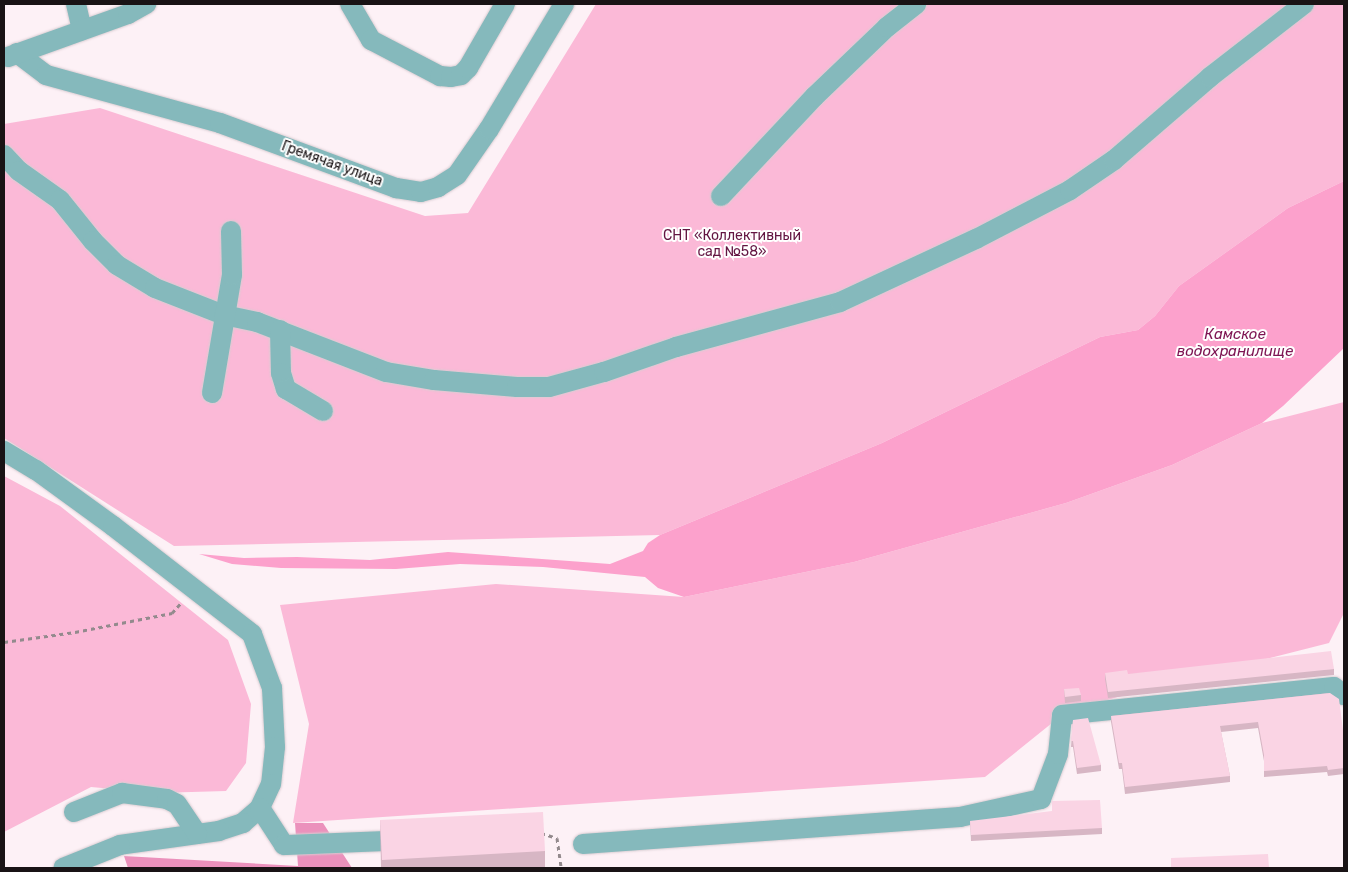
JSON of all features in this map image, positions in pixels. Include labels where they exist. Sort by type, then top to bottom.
[{"type":"street","points":[[76,4],[88,28]]},
{"type":"street","points":[[10,56],[128,14],[146,4]]},
{"type":"street","points":[[350,4],[371,40],[440,76],[452,78],[461,75],[468,68],[505,4]]},
{"type":"street","name":"Гремячая улица","points":[[10,56],[46,75],[220,123],[396,188],[421,192],[438,187],[456,175],[489,129],[564,4]]},
{"type":"street","points":[[720,196],[814,97],[887,27],[916,4]]},
{"type":"street","points":[[4,156],[19,171],[60,200],[93,241],[117,265],[156,288],[224,315],[257,322],[280,330],[386,372],[434,380],[518,387],[549,387],[604,372],[676,347],[840,302],[976,239],[1070,190],[1114,160],[1210,76],[1304,4]]},
{"type":"street","points":[[212,393],[232,275],[231,231]]},
{"type":"street","points":[[280,330],[281,373],[286,389],[323,411]]},
{"type":"street","points":[[4,451],[36,470],[106,520],[252,634],[272,688],[275,747],[271,784],[260,808],[243,823],[220,831],[120,844],[63,868]]},
{"type":"street","points":[[583,844],[960,817],[1041,799],[1058,754],[1062,715],[1334,687],[1344,694]]},
{"type":"street","points":[[74,812],[122,793],[167,799],[177,804],[196,834]]},
{"type":"street","points":[[260,808],[284,846],[422,839]]},
{"type":"path","points":[[4,642],[75,632],[172,613],[194,588]]},
{"type":"path","points":[[540,833],[557,838],[561,868]]},
{"type":"green space","name":"СНТ «Коллективный сад №58»","points":[[596,4],[1344,4],[1344,181],[1288,208],[1179,286],[1155,316],[1138,330],[1100,337],[882,443],[660,535],[174,546],[4,438],[4,124],[100,108],[425,216],[468,213]]},
{"type":"green space","points":[[1344,402],[1344,613],[1329,643],[1114,698],[1062,715],[985,777],[293,823],[309,724],[280,605],[496,584],[684,597],[854,562],[1066,503],[1172,465],[1262,423]]},
{"type":"green space","points":[[4,476],[60,506],[228,640],[251,704],[246,763],[226,791],[157,793],[91,787],[4,832]]},
{"type":"shaded area","points":[[295,823],[323,823],[352,868],[128,868],[124,856],[298,866]]},
{"type":"water","name":"Камское водохранилище","points":[[1344,181],[1344,348],[1283,406],[1262,423],[1172,465],[1066,503],[854,562],[684,597],[658,588],[645,577],[543,567],[460,564],[396,569],[281,568],[232,564],[199,554],[244,558],[297,557],[370,560],[448,552],[610,564],[643,551],[648,543],[660,535],[882,443],[1100,337],[1138,330],[1155,316],[1179,286],[1288,208]]},
{"type":"building","points":[[1331,651],[1334,669],[1108,692],[1105,673],[1127,670],[1128,674]]},
{"type":"building","points":[[1079,688],[1081,695],[1065,697],[1064,689]]},
{"type":"building","points":[[1330,693],[1339,699],[1344,738],[1344,768],[1328,770],[1327,766],[1264,771],[1264,755],[1258,722],[1220,726],[1230,776],[1125,787],[1122,763],[1119,763],[1111,716]]},
{"type":"building","points":[[1088,718],[1101,765],[1077,768],[1073,741],[1071,741],[1073,720]]},
{"type":"building","points":[[1100,800],[1102,828],[971,835],[970,821],[1052,811],[1052,801]]},
{"type":"building","points":[[543,812],[545,851],[382,860],[380,820]]},
{"type":"building","points":[[1268,854],[1269,868],[1171,868],[1171,858]]}]
